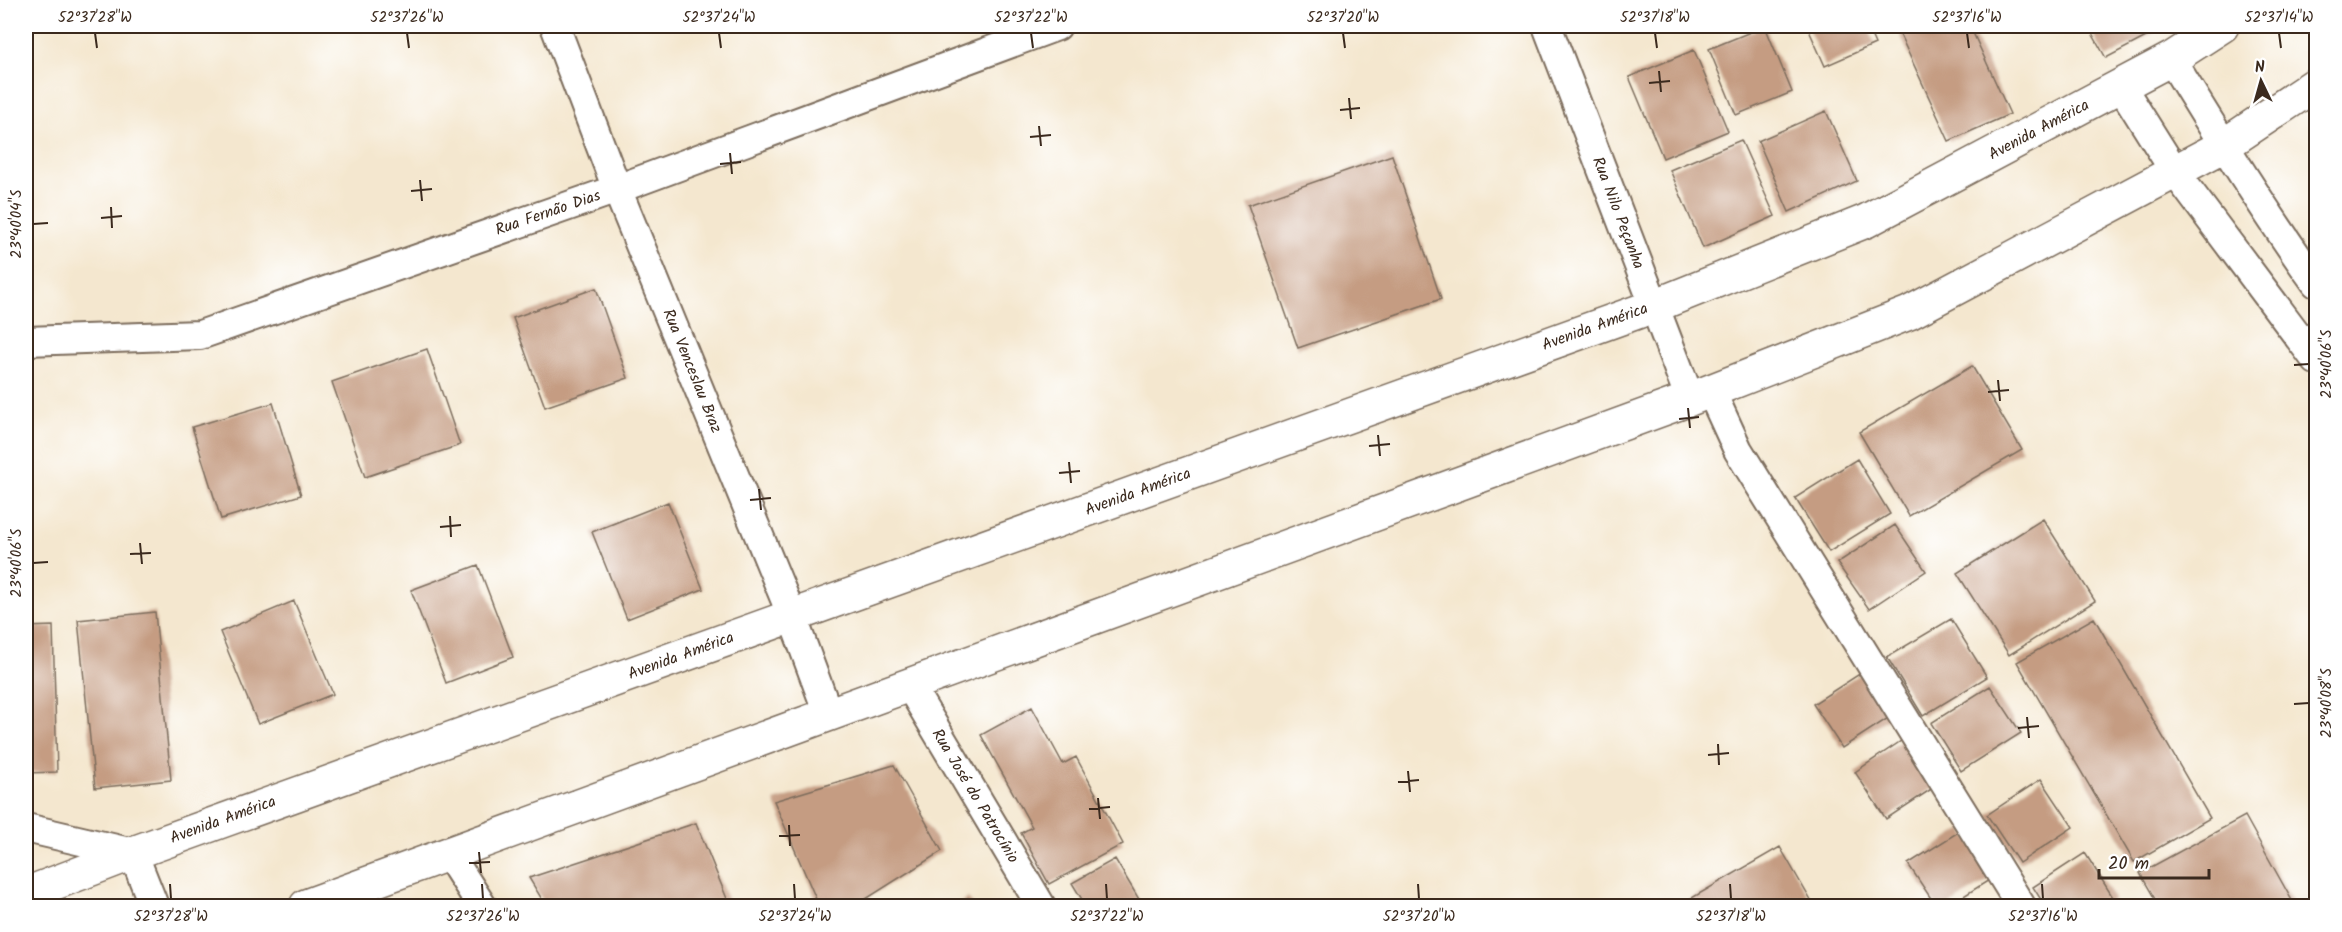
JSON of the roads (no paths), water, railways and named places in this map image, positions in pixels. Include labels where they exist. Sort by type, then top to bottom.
[{"type":"main road","name":"Avenida América","points":[[26,894],[133,853],[1654,306],[1866,221],[2171,59],[2222,26]]},
{"type":"main road","points":[[306,906],[1701,395],[1909,313],[2223,146],[2316,84]]},
{"type":"street","name":"Rua Venceslau Braz","points":[[555,26],[618,189],[792,616],[829,716]]},
{"type":"street","name":"Rua Fernão Dias","points":[[26,341],[200,335],[618,189],[1057,26]]},
{"type":"street","name":"Rua Nilo Peçanha","points":[[1546,26],[1654,306],[1701,395],[1738,450],[2021,906]]},
{"type":"street","points":[[2171,59],[2223,146],[2277,229],[2316,283]]},
{"type":"street","points":[[2121,86],[2175,172],[2316,360]]},
{"type":"street","name":"Rua José do Patrocínio","points":[[910,686],[1041,906]]},
{"type":"street","points":[[26,828],[133,853],[154,906]]},
{"type":"street","points":[[448,853],[482,906]]}]
